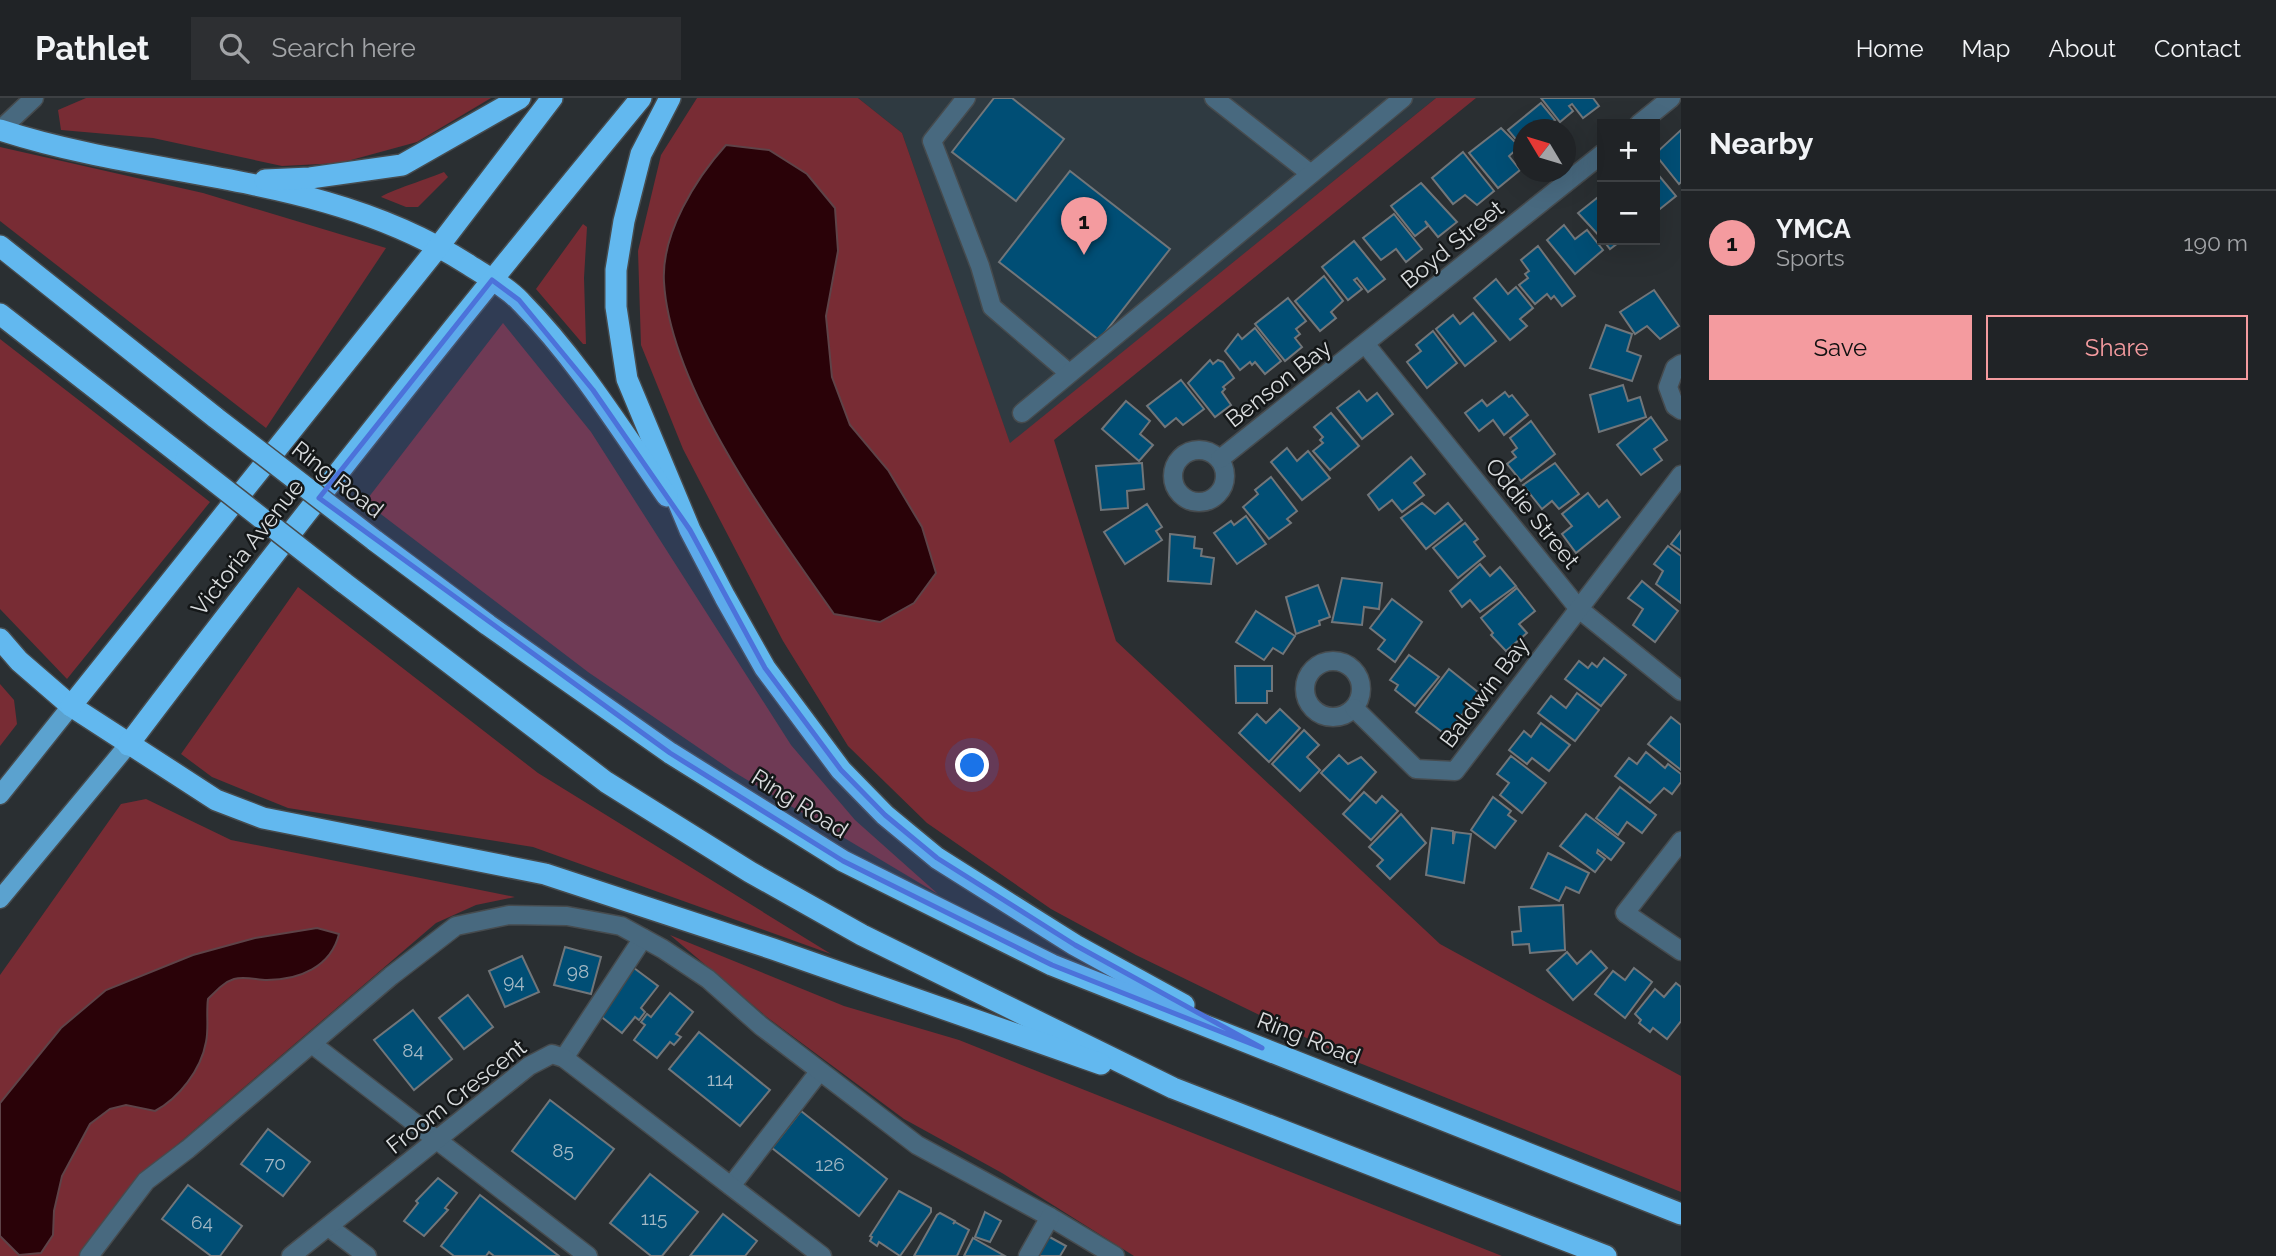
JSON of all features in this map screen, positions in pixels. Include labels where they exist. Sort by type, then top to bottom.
[{"type":"highway","points":[[246,181],[310,178],[402,165],[520,98]]},
{"type":"highway","name":"Victoria Avenue","points":[[71,705],[439,246],[552,98]]},
{"type":"highway","name":"Victoria Avenue","points":[[128,745],[219,624],[492,280],[641,98]]},
{"type":"highway","points":[[670,98],[641,153],[615,270],[616,307],[627,379],[690,530],[765,668],[841,770],[885,815],[937,858],[1075,945],[1262,1048]]},
{"type":"highway","points":[[0,130],[51,147],[246,181],[384,220],[439,246],[519,300],[561,348],[690,530]]},
{"type":"highway","name":"Ring Road","points":[[0,246],[373,540],[488,625],[670,753],[844,861],[1052,965],[1681,1214]]},
{"type":"highway","points":[[0,314],[343,582],[606,782],[750,872],[862,935],[1173,1088]]},
{"type":"highway","points":[[0,639],[19,661],[71,705],[128,745],[216,800],[263,818],[545,874],[1173,1088],[1606,1256]]},
{"type":"main road","name":"Victoria Avenue","points":[[0,794],[71,705]]},
{"type":"main road","name":"Victoria Avenue","points":[[0,899],[128,745]]},
{"type":"street","points":[[0,130],[34,98]]},
{"type":"street","points":[[965,98],[932,141],[980,266],[992,307],[1069,373]]},
{"type":"street","points":[[1214,98],[1311,174]]},
{"type":"street","points":[[1022,413],[1402,98]]},
{"type":"street","points":[[1645,119],[1671,98]]},
{"type":"street","name":"Boyd Street","points":[[1366,345],[1597,158]]},
{"type":"street","name":"Benson Bay","points":[[1220,459],[1366,345]]},
{"type":"street","name":"Oddie Street","points":[[1366,345],[1578,609],[1681,691]]},
{"type":"street","points":[[1681,364],[1675,368],[1668,387],[1675,406],[1681,410]]},
{"type":"street","points":[[1578,609],[1681,475]]},
{"type":"street","name":"Baldwin Bay","points":[[1354,708],[1416,769],[1455,771],[1578,609]]},
{"type":"street","points":[[1681,841],[1625,913],[1681,951]]},
{"type":"street","points":[[89,1256],[146,1181],[391,976],[456,926],[509,915],[567,916],[621,926],[643,938],[708,979],[819,1072],[917,1145],[1050,1217],[1115,1256]]},
{"type":"street","points":[[564,1058],[643,938]]},
{"type":"street","points":[[312,1044],[588,1256]]},
{"type":"street","name":"Froom Crescent","points":[[291,1256],[330,1228],[529,1066],[552,1054],[564,1058],[822,1256]]},
{"type":"street","points":[[731,1186],[819,1072]]},
{"type":"street","points":[[1028,1256],[1050,1217]]},
{"type":"street","points":[[330,1228],[367,1256]]},
{"type":"highlighted area","points":[[492,280],[519,300],[593,390],[690,530],[765,668],[841,770],[885,815],[937,858],[1075,945],[1262,1048],[1052,965],[843,861],[670,753],[319,498]]},
{"type":"shaded area","points":[[86,98],[491,98],[417,142],[340,163],[282,166],[153,138],[61,130],[58,110]]},
{"type":"shaded area","points":[[697,98],[858,98],[902,133],[1010,443],[1436,98],[1476,98],[1054,440],[1116,641],[1440,944],[1681,1076],[1681,1192],[1352,1060],[1136,955],[1051,909],[927,823],[848,746],[783,641],[683,449],[641,345],[638,251],[661,155]]},
{"type":"shaded area","points":[[858,98],[1436,98],[1010,444],[902,133]]},
{"type":"shaded area","points":[[726,145],[769,150],[807,174],[835,208],[838,251],[826,316],[832,377],[850,425],[888,470],[922,527],[936,573],[914,603],[880,622],[834,614],[809,579],[755,499],[704,411],[671,323],[664,282],[668,245],[692,190]]},
{"type":"shaded area","points":[[0,147],[203,193],[386,248],[266,428],[0,221]]},
{"type":"shaded area","points":[[444,172],[448,177],[418,207],[406,207],[381,197],[391,192]]},
{"type":"shaded area","points":[[583,224],[587,227],[584,278],[586,344],[583,344],[536,289]]},
{"type":"shaded area","points":[[503,323],[591,432],[791,745],[855,820],[938,894],[734,772],[588,672],[365,502]]},
{"type":"shaded area","points":[[0,339],[210,502],[67,679],[0,609]]},
{"type":"shaded area","points":[[298,587],[538,773],[831,954],[533,847],[288,808],[212,777],[181,754]]},
{"type":"shaded area","points":[[0,684],[14,700],[17,724],[0,746]]},
{"type":"shaded area","points":[[146,799],[231,840],[515,897],[476,905],[436,923],[144,1173],[79,1256],[0,1256],[0,975],[121,804]]},
{"type":"shaded area","points":[[317,928],[339,934],[329,955],[312,969],[279,979],[234,979],[208,999],[207,1037],[203,1052],[194,1073],[172,1099],[155,1111],[126,1105],[110,1109],[90,1124],[62,1176],[54,1211],[53,1235],[41,1253],[19,1255],[0,1236],[0,1103],[61,1028],[106,990],[193,955],[255,938]]},
{"type":"shaded area","points":[[670,935],[844,1006],[959,1040],[1502,1256],[1134,1256],[1002,1173],[904,1119],[768,1018]]},
{"type":"building","points":[[994,98],[1012,98],[1064,139],[1016,201],[952,152]]},
{"type":"building","points":[[1541,98],[1593,98],[1599,106],[1583,118],[1572,104],[1569,106],[1573,111],[1564,119],[1558,119]]},
{"type":"building","points":[[1541,103],[1554,119],[1521,119]]},
{"type":"building","points":[[1501,128],[1513,140],[1513,152],[1509,156],[1513,161],[1513,176],[1498,188],[1469,153]]},
{"type":"building","points":[[1681,130],[1679,184],[1660,160],[1660,149]]},
{"type":"building","points":[[1463,152],[1494,191],[1477,205],[1465,195],[1453,204],[1432,178]]},
{"type":"building","points":[[1070,171],[1170,249],[1099,340],[999,262]]},
{"type":"building","points":[[1660,177],[1676,196],[1660,209]]},
{"type":"building","points":[[1421,183],[1457,222],[1438,237],[1425,221],[1428,226],[1415,236],[1391,206]]},
{"type":"building","points":[[1597,198],[1597,234],[1578,213]]},
{"type":"building","points":[[1394,214],[1422,249],[1406,262],[1396,249],[1381,260],[1363,238]]},
{"type":"building","points":[[1564,225],[1575,239],[1587,230],[1603,250],[1575,274],[1547,240]]},
{"type":"building","points":[[1354,241],[1385,279],[1368,292],[1357,278],[1354,280],[1362,289],[1348,300],[1322,267]]},
{"type":"building","points":[[1538,246],[1575,296],[1562,306],[1554,296],[1551,299],[1547,294],[1535,304],[1519,285],[1528,278],[1525,274],[1529,271],[1521,260]]},
{"type":"building","points":[[1324,276],[1343,301],[1331,312],[1336,318],[1320,331],[1295,301]]},
{"type":"building","points":[[1496,279],[1508,294],[1516,287],[1533,308],[1520,319],[1527,326],[1510,340],[1474,298]]},
{"type":"building","points":[[1654,290],[1679,326],[1660,339],[1647,326],[1635,334],[1620,312]]},
{"type":"building","points":[[1288,298],[1306,321],[1296,329],[1300,334],[1295,338],[1302,347],[1285,361],[1255,324]]},
{"type":"building","points":[[1473,313],[1496,341],[1465,366],[1436,329],[1453,315],[1460,324]]},
{"type":"building","points":[[1606,325],[1632,334],[1627,351],[1641,356],[1632,381],[1590,368]]},
{"type":"building","points":[[1255,328],[1281,361],[1265,374],[1255,362],[1252,365],[1250,362],[1240,370],[1225,351],[1238,334],[1242,339]]},
{"type":"building","points":[[1433,331],[1457,363],[1427,388],[1407,362],[1421,351],[1416,345]]},
{"type":"building","points":[[1210,360],[1213,364],[1218,360],[1223,362],[1234,378],[1223,387],[1225,389],[1222,392],[1231,405],[1215,417],[1188,383]]},
{"type":"building","points":[[1181,380],[1204,409],[1183,425],[1176,418],[1165,427],[1147,406]]},
{"type":"building","points":[[1623,385],[1628,401],[1640,397],[1646,417],[1599,432],[1590,395]]},
{"type":"building","points":[[1359,391],[1367,401],[1377,393],[1393,414],[1362,439],[1337,408]]},
{"type":"building","points":[[1505,392],[1509,397],[1512,395],[1528,415],[1504,435],[1493,420],[1479,431],[1465,413],[1482,400],[1487,406]]},
{"type":"building","points":[[1126,401],[1150,421],[1140,434],[1153,445],[1139,461],[1102,429]]},
{"type":"building","points":[[1331,413],[1359,446],[1330,470],[1313,451],[1323,443],[1320,440],[1323,437],[1314,427]]},
{"type":"building","points":[[1651,417],[1667,440],[1654,449],[1662,460],[1641,475],[1617,445]]},
{"type":"building","points":[[1531,421],[1555,454],[1521,481],[1507,464],[1516,457],[1512,452],[1517,448],[1510,438]]},
{"type":"building","points":[[1287,448],[1297,461],[1308,451],[1330,478],[1302,500],[1271,462]]},
{"type":"building","points":[[1411,457],[1425,474],[1414,483],[1424,495],[1402,512],[1392,500],[1379,510],[1368,495]]},
{"type":"building","points":[[1142,463],[1144,489],[1127,491],[1128,508],[1101,510],[1096,466]]},
{"type":"building","points":[[1555,463],[1579,494],[1559,509],[1552,501],[1542,509],[1523,485]]},
{"type":"building","points":[[1271,477],[1297,511],[1287,519],[1291,523],[1269,539],[1243,507],[1258,494],[1255,490]]},
{"type":"building","points":[[1588,493],[1599,507],[1607,500],[1620,517],[1576,553],[1562,534],[1572,526],[1562,514]]},
{"type":"building","points":[[1422,503],[1435,514],[1448,503],[1462,520],[1426,549],[1401,518]]},
{"type":"building","points":[[1147,504],[1162,527],[1156,531],[1162,540],[1125,564],[1104,532]]},
{"type":"building","points":[[1246,516],[1266,544],[1237,564],[1214,533],[1231,521],[1234,525]]},
{"type":"building","points":[[1465,523],[1478,539],[1474,542],[1485,556],[1458,578],[1433,548]]},
{"type":"building","points":[[1681,531],[1681,551],[1671,544]]},
{"type":"building","points":[[1170,534],[1195,537],[1194,548],[1202,549],[1201,556],[1214,558],[1211,584],[1168,581]]},
{"type":"building","points":[[1668,546],[1681,556],[1681,603],[1656,584],[1663,571],[1654,564]]},
{"type":"building","points":[[1480,564],[1490,576],[1500,567],[1516,586],[1480,612],[1470,600],[1462,607],[1450,591]]},
{"type":"building","points":[[1342,578],[1382,583],[1379,609],[1364,607],[1362,625],[1332,622]]},
{"type":"building","points":[[1642,581],[1678,611],[1655,642],[1633,625],[1643,609],[1628,598]]},
{"type":"building","points":[[1318,585],[1330,617],[1319,621],[1320,625],[1296,634],[1286,597]]},
{"type":"building","points":[[1517,588],[1535,611],[1519,624],[1527,633],[1506,651],[1491,635],[1493,633],[1481,618]]},
{"type":"building","points":[[1392,599],[1422,622],[1395,662],[1378,649],[1385,640],[1370,628]]},
{"type":"building","points":[[1256,611],[1295,636],[1283,654],[1273,648],[1264,660],[1236,642]]},
{"type":"building","points":[[1409,655],[1439,677],[1415,706],[1395,690],[1398,685],[1390,680]]},
{"type":"building","points":[[1604,658],[1626,675],[1601,706],[1565,679],[1579,661],[1588,668],[1592,663],[1597,667]]},
{"type":"building","points":[[1235,666],[1272,666],[1272,691],[1267,691],[1267,703],[1236,703]]},
{"type":"building","points":[[1449,669],[1479,693],[1446,735],[1416,712]]},
{"type":"building","points":[[1577,693],[1599,710],[1575,741],[1538,713],[1551,696],[1566,708]]},
{"type":"building","points":[[1280,709],[1300,728],[1269,762],[1239,733],[1257,714],[1266,723]]},
{"type":"building","points":[[1671,717],[1681,725],[1681,770],[1648,744]]},
{"type":"building","points":[[1541,723],[1570,745],[1549,771],[1532,758],[1527,764],[1509,750],[1524,731],[1531,737]]},
{"type":"building","points":[[1304,730],[1319,745],[1307,757],[1320,770],[1300,791],[1272,764]]},
{"type":"building","points":[[1646,752],[1665,768],[1668,764],[1681,774],[1681,782],[1672,794],[1664,788],[1650,803],[1615,776],[1629,758],[1637,764]]},
{"type":"building","points":[[1339,755],[1348,764],[1361,757],[1376,772],[1350,801],[1321,773]]},
{"type":"building","points":[[1511,756],[1546,783],[1522,813],[1500,795],[1509,783],[1497,774]]},
{"type":"building","points":[[1620,787],[1656,815],[1642,833],[1627,822],[1618,835],[1596,818]]},
{"type":"building","points":[[1364,792],[1376,803],[1382,796],[1398,811],[1371,840],[1343,814]]},
{"type":"building","points":[[1493,797],[1511,811],[1508,815],[1516,821],[1495,848],[1471,830]]},
{"type":"building","points":[[1401,814],[1426,843],[1390,879],[1377,866],[1383,860],[1369,847]]},
{"type":"building","points":[[1586,814],[1624,843],[1611,860],[1598,850],[1597,853],[1605,859],[1595,872],[1560,846]]},
{"type":"building","points":[[1432,828],[1453,831],[1453,844],[1455,832],[1471,834],[1464,883],[1426,875]]},
{"type":"building","points":[[1548,853],[1589,873],[1579,893],[1566,887],[1559,901],[1531,888]]},
{"type":"building","points":[[1563,905],[1565,950],[1530,953],[1529,944],[1513,945],[1512,932],[1521,931],[1519,907]]},
{"type":"building","points":[[565,947],[601,957],[591,994],[554,985]]},
{"type":"building","points":[[1591,951],[1607,968],[1573,1000],[1547,970],[1567,952],[1577,964]]},
{"type":"building","points":[[522,956],[539,992],[505,1007],[489,971]]},
{"type":"building","points":[[634,968],[658,986],[641,1008],[645,1012],[639,1020],[635,1017],[622,1033],[599,1015]]},
{"type":"building","points":[[1634,968],[1652,982],[1625,1018],[1595,994],[1613,971],[1625,980]]},
{"type":"building","points":[[1676,983],[1681,987],[1681,1021],[1667,1039],[1653,1028],[1650,1032],[1639,1023],[1641,1020],[1635,1014],[1655,989],[1664,997]]},
{"type":"building","points":[[670,993],[693,1012],[676,1034],[681,1037],[674,1045],[670,1042],[657,1058],[634,1040],[645,1025],[641,1022],[647,1014],[651,1017]]},
{"type":"building","points":[[468,995],[493,1027],[464,1049],[439,1018]]},
{"type":"building","points":[[413,1010],[452,1059],[414,1090],[374,1040]]},
{"type":"building","points":[[699,1032],[770,1090],[740,1126],[669,1069]]},
{"type":"building","points":[[550,1100],[614,1149],[575,1199],[512,1151]]},
{"type":"building","points":[[801,1111],[887,1179],[859,1216],[772,1148]]},
{"type":"building","points":[[268,1129],[310,1162],[283,1196],[241,1164]]},
{"type":"building","points":[[650,1174],[698,1212],[662,1256],[651,1256],[610,1223]]},
{"type":"building","points":[[438,1178],[457,1193],[445,1208],[448,1210],[424,1236],[404,1221],[418,1203],[416,1201]]},
{"type":"building","points":[[188,1185],[242,1226],[220,1256],[211,1256],[162,1219]]},
{"type":"building","points":[[899,1191],[931,1208],[931,1212],[900,1256],[879,1242],[877,1246],[870,1241],[870,1236]]},
{"type":"building","points":[[480,1195],[559,1256],[494,1256],[489,1252],[486,1256],[454,1256],[441,1246]]},
{"type":"building","points":[[985,1212],[1001,1221],[990,1242],[975,1237]]},
{"type":"building","points":[[940,1213],[955,1221],[953,1224],[955,1222],[969,1230],[957,1256],[914,1256],[937,1215]]},
{"type":"building","points":[[723,1214],[757,1241],[745,1256],[690,1256]]},
{"type":"building","points":[[1046,1235],[1066,1246],[1060,1256],[1037,1256]]},
{"type":"building","points":[[973,1238],[1005,1256],[964,1256]]},
{"type":"place","name":"YMCA","points":[[1084,255]]}]
